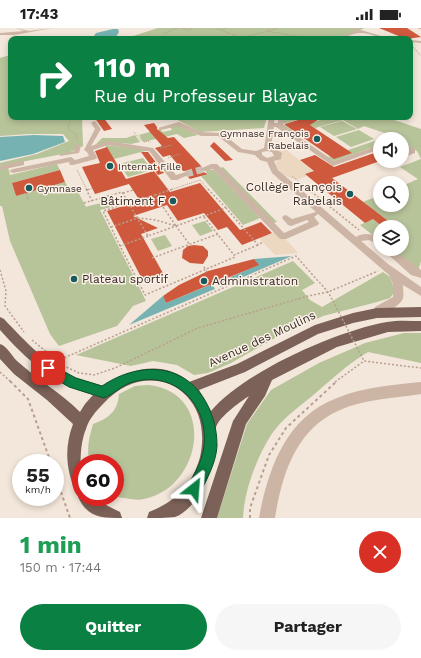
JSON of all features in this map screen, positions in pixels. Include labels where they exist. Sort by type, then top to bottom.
[{"type":"main road","name":"Avenue des Moulins","points":[[189,388],[241,368],[315,330],[353,318],[377,313],[421,312]]},
{"type":"main road","points":[[0,322],[22,347],[48,368],[73,383],[104,392]]},
{"type":"main road","points":[[209,425],[226,404],[268,375],[334,342],[388,328],[421,326]]},
{"type":"main road","points":[[0,349],[21,373],[64,405],[81,423]]},
{"type":"main road","points":[[74,454],[74,446],[81,423],[91,406],[104,392],[122,381],[147,374],[169,377],[189,388],[202,404],[209,425],[210,446],[205,468],[194,489],[178,512],[155,518]]},
{"type":"main road","points":[[209,518],[240,421],[260,392],[268,375]]},
{"type":"main road","points":[[94,506],[98,510],[114,518]]},
{"type":"street","points":[[18,28],[29,32]]},
{"type":"street","points":[[0,34],[15,34],[50,28]]},
{"type":"street","points":[[353,29],[363,30],[380,36]]},
{"type":"street","points":[[346,36],[363,30]]},
{"type":"street","points":[[267,149],[272,120]]},
{"type":"street","points":[[279,126],[281,120]]},
{"type":"street","points":[[0,168],[74,154],[93,158],[88,146],[98,129],[94,123]]},
{"type":"street","points":[[161,128],[179,124],[201,134],[220,134],[240,152],[258,153],[261,150],[267,149],[274,150],[279,155],[270,160],[260,157],[258,153]]},
{"type":"street","points":[[271,125],[279,126],[333,164],[373,150]]},
{"type":"street","points":[[13,170],[74,154],[108,143],[151,149],[174,178],[186,174]]},
{"type":"street","points":[[409,148],[413,150],[413,152],[409,153]]},
{"type":"street","points":[[74,154],[77,170]]},
{"type":"street","points":[[270,160],[275,170],[296,183],[363,237],[373,256]]},
{"type":"street","points":[[204,169],[214,166],[283,237],[315,223],[308,216]]},
{"type":"street","points":[[285,176],[321,211],[394,275],[402,278],[421,292]]},
{"type":"street","points":[[286,218],[291,223],[321,211]]},
{"type":"street","points":[[363,237],[373,238]]},
{"type":"street","points":[[396,256],[415,272],[421,274]]},
{"type":"street","points":[[377,313],[380,309],[389,306],[398,298],[398,284],[394,275]]},
{"type":"street","points":[[267,518],[273,483],[292,442],[304,428],[320,414],[336,405],[361,398],[421,388]]},
{"type":"path","points":[[164,33],[178,28]]},
{"type":"path","points":[[182,28],[188,30],[193,28]]},
{"type":"path","points":[[215,28],[237,36]]},
{"type":"path","points":[[221,30],[226,28]]},
{"type":"path","points":[[249,36],[278,28]]},
{"type":"path","points":[[266,31],[295,36]]},
{"type":"path","points":[[413,48],[421,56]]},
{"type":"path","points":[[70,120],[68,128],[76,134],[74,154]]},
{"type":"path","points":[[156,150],[172,145]]},
{"type":"path","points":[[164,159],[180,154]]},
{"type":"path","points":[[77,170],[92,201]]},
{"type":"path","points":[[285,176],[300,180],[363,237]]},
{"type":"path","points":[[234,255],[236,257],[145,295],[103,211],[200,180],[258,245]]},
{"type":"path","points":[[87,190],[93,188]]},
{"type":"path","points":[[84,203],[133,190]]},
{"type":"path","points":[[26,193],[28,199]]},
{"type":"path","points":[[123,193],[148,236]]},
{"type":"path","points":[[154,195],[189,245]]},
{"type":"path","points":[[120,246],[226,208]]},
{"type":"path","points":[[204,216],[234,255]]},
{"type":"path","points":[[111,227],[138,218],[156,220],[176,226]]},
{"type":"path","points":[[152,258],[218,234]]},
{"type":"path","points":[[234,255],[263,242]]},
{"type":"path","points":[[57,361],[296,256],[328,292],[364,361]]},
{"type":"path","points":[[32,340],[57,361],[74,370],[87,375],[102,373],[198,328],[308,296],[328,292],[380,270],[368,258],[373,256]]},
{"type":"path","points":[[0,270],[6,291],[5,306],[26,335]]},
{"type":"path","points":[[0,372],[28,399],[48,454]]},
{"type":"path","points":[[64,501],[70,518]]},
{"type":"green space","points":[[158,28],[365,28],[343,36],[133,36]]},
{"type":"green space","points":[[8,56],[8,120],[82,120],[83,146],[68,153],[0,166],[0,163],[37,154],[69,141],[63,134],[0,136],[0,58]]},
{"type":"green space","points":[[178,120],[266,120],[264,128],[200,132]]},
{"type":"green space","points":[[283,120],[297,120],[283,124],[297,134],[294,135],[282,127]]},
{"type":"green space","points":[[303,120],[318,121],[343,120],[315,128]]},
{"type":"green space","points":[[343,120],[394,120],[421,129],[421,159],[417,151],[409,146],[409,132],[382,132],[364,126],[358,129]]},
{"type":"green space","points":[[342,121],[357,129],[334,136],[320,127]]},
{"type":"green space","points":[[178,125],[198,135],[184,138],[177,134],[143,142],[139,135],[160,129],[163,132],[172,130],[170,127]]},
{"type":"green space","points":[[359,130],[373,139],[351,147],[336,137]]},
{"type":"green space","points":[[135,135],[140,142],[131,144],[109,142],[95,145],[102,138],[126,138]]},
{"type":"green space","points":[[373,141],[373,147],[334,161],[328,157]]},
{"type":"green space","points":[[105,145],[149,150],[114,159]]},
{"type":"green space","points":[[143,158],[152,170],[128,177],[119,164]]},
{"type":"green space","points":[[421,159],[421,261],[418,271],[399,256],[409,256],[409,220],[387,220],[376,212],[409,212],[409,183],[418,179],[402,168],[409,168],[409,164]]},
{"type":"green space","name":"Plateau sportif","points":[[57,164],[60,170],[12,183],[16,196],[65,182],[68,187],[75,186],[86,207],[102,203],[118,203],[119,205],[100,210],[146,301],[133,306],[117,326],[59,346],[50,334],[10,241],[2,206],[0,206],[0,169],[8,167],[10,175]]},
{"type":"green space","points":[[223,167],[277,222],[273,223],[220,168]]},
{"type":"green space","points":[[204,169],[214,170],[260,218],[243,225],[201,176],[208,174]]},
{"type":"green space","points":[[373,198],[373,210],[363,202]]},
{"type":"green space","points":[[373,219],[374,220],[373,220],[373,235],[360,225]]},
{"type":"green space","points":[[205,221],[213,231],[200,236],[192,225]]},
{"type":"green space","points":[[165,235],[172,246],[158,251],[151,239]]},
{"type":"green space","points":[[293,261],[315,283],[302,290],[310,300],[322,307],[383,272],[390,277],[395,291],[390,298],[323,316],[275,338],[231,363],[208,373],[194,375],[177,365],[153,361],[131,366],[76,355]]},
{"type":"green space","points":[[404,333],[421,333],[421,363],[368,352],[352,362],[290,414],[271,435],[261,453],[252,475],[246,497],[243,518],[217,518],[247,424],[271,390],[319,363],[365,343]]},
{"type":"green space","points":[[148,385],[170,391],[185,404],[193,421],[194,440],[189,460],[179,477],[164,491],[141,500],[124,498],[124,454],[89,454],[88,448],[93,424],[108,417],[117,405],[119,394],[135,386]]},
{"type":"shaded area","points":[[271,143],[278,143],[318,175],[309,173],[305,174],[307,176],[296,180],[283,175],[276,166],[276,162],[282,157],[282,154]]},
{"type":"shaded area","points":[[278,231],[298,253],[275,255],[259,238]]},
{"type":"water","points":[[113,29],[118,29],[119,32],[117,36],[94,36],[96,33]]},
{"type":"water","points":[[34,135],[63,136],[65,142],[33,154],[0,161],[0,137]]},
{"type":"water","points":[[292,256],[220,287],[217,283],[258,265],[254,259]]},
{"type":"water","points":[[212,284],[215,289],[129,325],[163,296],[166,303]]},
{"type":"building","points":[[379,28],[407,28],[421,37],[413,38],[413,36],[399,36]]},
{"type":"building","points":[[96,120],[105,120],[112,129],[104,131]]},
{"type":"building","name":"Gymnase François Rabelais","points":[[298,120],[318,120],[310,125],[352,153],[334,159],[285,124]]},
{"type":"building","points":[[154,123],[157,129],[168,138],[174,137],[202,167],[199,168],[199,170],[208,174],[190,179],[188,177],[191,173],[183,171],[170,155],[163,157],[155,148],[162,146],[144,125]]},
{"type":"building","points":[[214,142],[233,160],[225,161],[210,146]]},
{"type":"building","points":[[107,147],[126,179],[154,171],[170,192],[200,183],[240,230],[261,222],[272,233],[242,245],[227,227],[218,230],[204,213],[178,221],[167,205],[133,216],[158,228],[141,234],[164,275],[144,283],[107,211],[140,201],[129,184],[95,194],[82,167],[100,163],[95,151]]},
{"type":"building","points":[[141,152],[148,152],[164,173],[158,175]]},
{"type":"building","points":[[373,153],[373,163],[332,178],[373,209],[373,212],[376,212],[387,220],[373,219],[365,223],[305,174],[314,171],[300,160],[315,155],[334,167]]},
{"type":"building","name":"Gymnase","points":[[60,170],[65,182],[16,196],[12,183]]},
{"type":"building","points":[[188,246],[203,246],[208,251],[208,256],[203,264],[190,263],[182,258],[183,250]]},
{"type":"building","name":"Administration","points":[[254,259],[259,265],[220,281],[219,283],[215,283],[212,286],[209,285],[166,303],[163,296],[179,285],[208,271]]},
{"type":"tunnel","points":[[186,174],[204,169]]},
{"type":"place","name":"Gymnase François Rabelais","points":[[317,139]]},
{"type":"place","name":"Internat Fille","points":[[110,166]]},
{"type":"place","name":"Gymnase","points":[[29,188]]},
{"type":"place","name":"Collège François Rabelais","points":[[350,194]]},
{"type":"place","name":"Bâtiment F","points":[[173,201]]},
{"type":"place","name":"Plateau sportif","points":[[74,279]]},
{"type":"place","name":"Administration","points":[[204,281]]},
{"type":"route","points":[[48,368],[73,383],[104,392],[117,383],[132,377],[147,374],[162,375],[176,380],[189,388],[202,404],[209,425],[210,446],[205,468],[194,489]]}]
